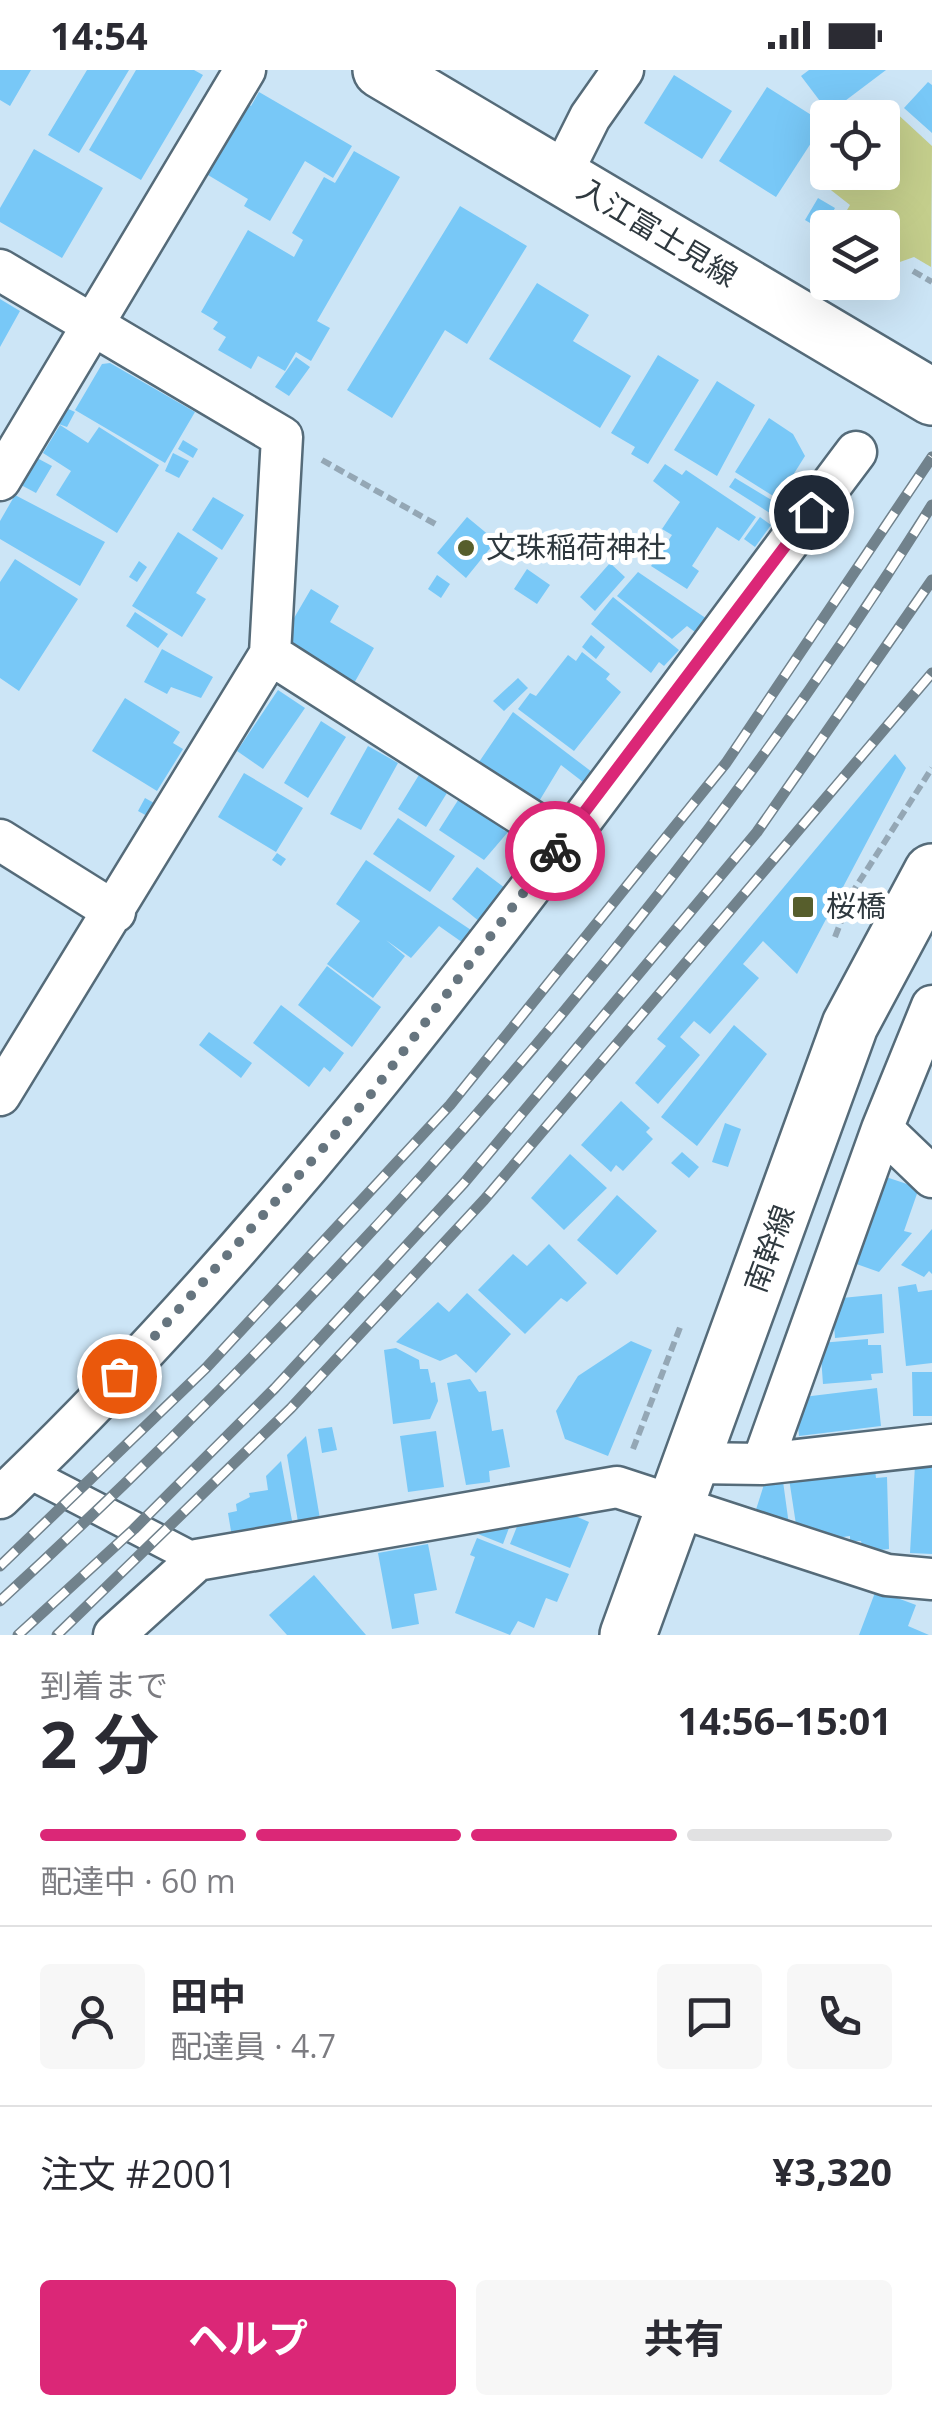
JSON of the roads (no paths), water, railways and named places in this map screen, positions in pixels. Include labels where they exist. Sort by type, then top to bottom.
[{"type":"main road","name":"入江富士見線","points":[[381,70],[932,396]]},
{"type":"main road","name":"南幹線","points":[[628,1635],[686,1485],[850,1025],[932,872]]},
{"type":"street","points":[[0,480],[245,70]]},
{"type":"street","points":[[561,176],[590,117],[623,70]]},
{"type":"street","points":[[0,270],[282,437],[270,654],[0,1095]]},
{"type":"street","points":[[197,1560],[9,1475],[142,1352],[368,1098],[856,452]]},
{"type":"street","points":[[270,654],[563,841]]},
{"type":"street","points":[[0,840],[114,912]]},
{"type":"street","points":[[762,1464],[882,1129],[932,1006]]},
{"type":"street","points":[[882,1129],[932,1177]]},
{"type":"street","points":[[114,1635],[197,1560],[618,1487],[686,1485],[762,1464],[932,1446]]},
{"type":"street","points":[[686,1485],[887,1575],[932,1578]]},
{"type":"railway","points":[[0,1566],[206,1368],[450,1105],[726,763],[932,457]]},
{"type":"railway","points":[[0,1601],[131,1478],[258,1350],[383,1219],[503,1084],[729,802],[932,505]]},
{"type":"railway","points":[[18,1635],[134,1529],[275,1388],[464,1183],[757,832],[932,580]]},
{"type":"railway","points":[[57,1635],[291,1408],[484,1200],[932,673]]},
{"type":"place","name":"文珠稲荷神社","points":[[466,548]]},
{"type":"place","name":"桜橋","points":[[803,907]]}]
